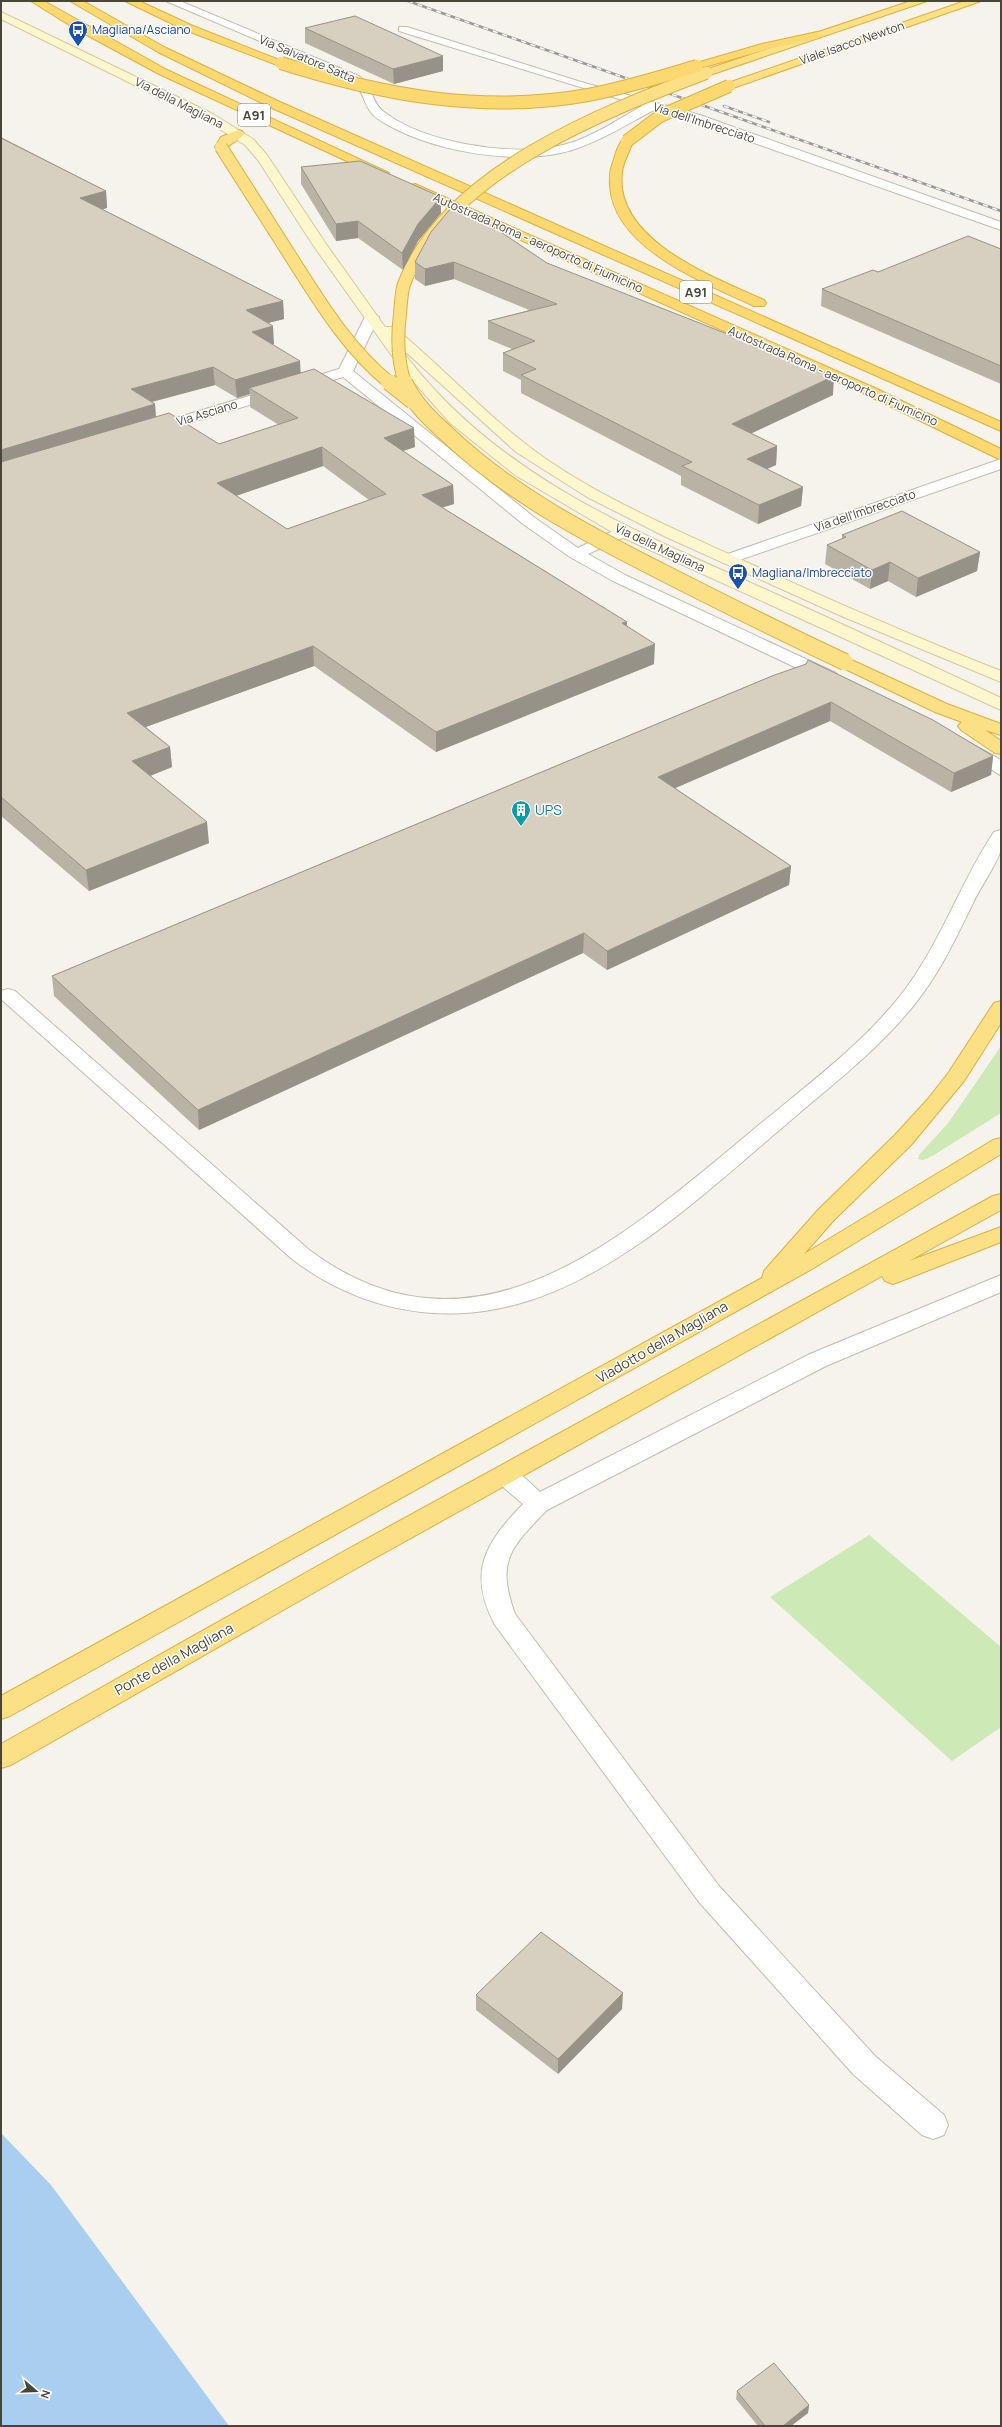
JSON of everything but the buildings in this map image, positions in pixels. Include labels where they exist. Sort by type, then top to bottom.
[{"type":"highway","name":"Autostrada Roma - aeroporto di Fiumicino","points":[[36,1],[115,47],[194,87],[401,182],[872,392],[1001,455]]},
{"type":"highway","name":"Autostrada Roma - aeroporto di Fiumicino","points":[[75,1],[204,72],[494,203],[898,380],[1001,427]]},
{"type":"highway","points":[[130,1],[189,28],[281,63],[346,84],[395,95],[463,103],[512,103],[566,98],[613,90],[766,46],[817,35]]},
{"type":"highway","name":"Viale Isacco Newton","points":[[419,405],[409,392],[399,358],[397,307],[402,285],[410,267],[429,238],[446,218],[500,174],[565,133],[631,101],[706,73],[922,1]]},
{"type":"highway","name":"Viale Isacco Newton","points":[[775,311],[693,273],[658,251],[626,218],[617,202],[614,190],[615,166],[627,141],[634,134],[670,110],[729,86],[976,1]]},
{"type":"highway","points":[[238,134],[226,140],[221,147],[314,293],[349,342],[383,378],[419,405],[473,458],[532,502],[645,564],[941,708],[1001,730]]},
{"type":"highway","points":[[789,318],[829,337],[898,380]]},
{"type":"highway","points":[[941,708],[1001,749]]},
{"type":"highway","points":[[763,1285],[826,1215],[903,1140],[935,1104],[961,1069],[1001,1007]]},
{"type":"highway","name":"Viadotto della Magliana","points":[[1,1709],[524,1420],[897,1209],[1001,1145]]},
{"type":"highway","points":[[505,1475],[1001,1202]]},
{"type":"highway","points":[[815,1305],[1001,1234]]},
{"type":"highway","name":"Ponte della Magliana","points":[[1,1757],[348,1561],[505,1475]]},
{"type":"main road","name":"Via della Magliana","points":[[1,15],[209,117],[238,134],[263,158],[320,245],[402,360],[439,404],[464,428],[504,460],[543,487],[623,532],[872,643],[1001,705]]},
{"type":"main road","name":"Via della Magliana","points":[[372,317],[423,357],[477,410],[541,462],[613,506],[870,623],[1001,677]]},
{"type":"street","name":"Via Salvatore Satta","points":[[171,1],[355,78],[364,85],[373,108],[384,118],[408,130],[454,144],[513,154],[556,150],[580,143],[652,106]]},
{"type":"street","name":"Via dell'Imbrecciato","points":[[403,29],[652,106],[696,118],[1001,226]]},
{"type":"street","points":[[372,317],[345,372],[529,521],[576,554],[627,581],[843,684]]},
{"type":"street","name":"Via Asciano","points":[[142,433],[345,372]]},
{"type":"street","name":"Via dell'Imbrecciato","points":[[728,559],[1001,464]]},
{"type":"street","points":[[576,554],[623,532]]},
{"type":"street","points":[[957,741],[982,754],[1001,770]]},
{"type":"street","points":[[8,995],[300,1254],[330,1277],[355,1289],[382,1299],[430,1305],[482,1303],[539,1290],[578,1273],[602,1259],[632,1238],[719,1169],[847,1059],[890,1018],[922,982],[943,946],[978,873],[1001,836]]},
{"type":"street","points":[[933,2125],[864,2065],[743,1934],[709,1894],[504,1618],[495,1599],[492,1582],[495,1556],[509,1534],[538,1504],[818,1360],[1001,1283]]},
{"type":"street","points":[[505,1475],[538,1504]]},
{"type":"green space","points":[[1001,1046],[1001,1113],[934,1155],[923,1160],[918,1159],[919,1155],[949,1122]]},
{"type":"green space","points":[[869,1535],[1001,1647],[1001,1727],[952,1761],[770,1597]]},
{"type":"water","points":[[1,2133],[51,2185],[229,2426],[1,2426]]},
{"type":"railway","points":[[408,1],[1001,211]]},
{"type":"railway","points":[[724,106],[769,122]]},
{"type":"place","name":"Magliana/Asciano","points":[[78,47]]},
{"type":"place","name":"Magliana/Imbrecciato","points":[[738,590]]},
{"type":"place","name":"UPS","points":[[521,827]]}]
